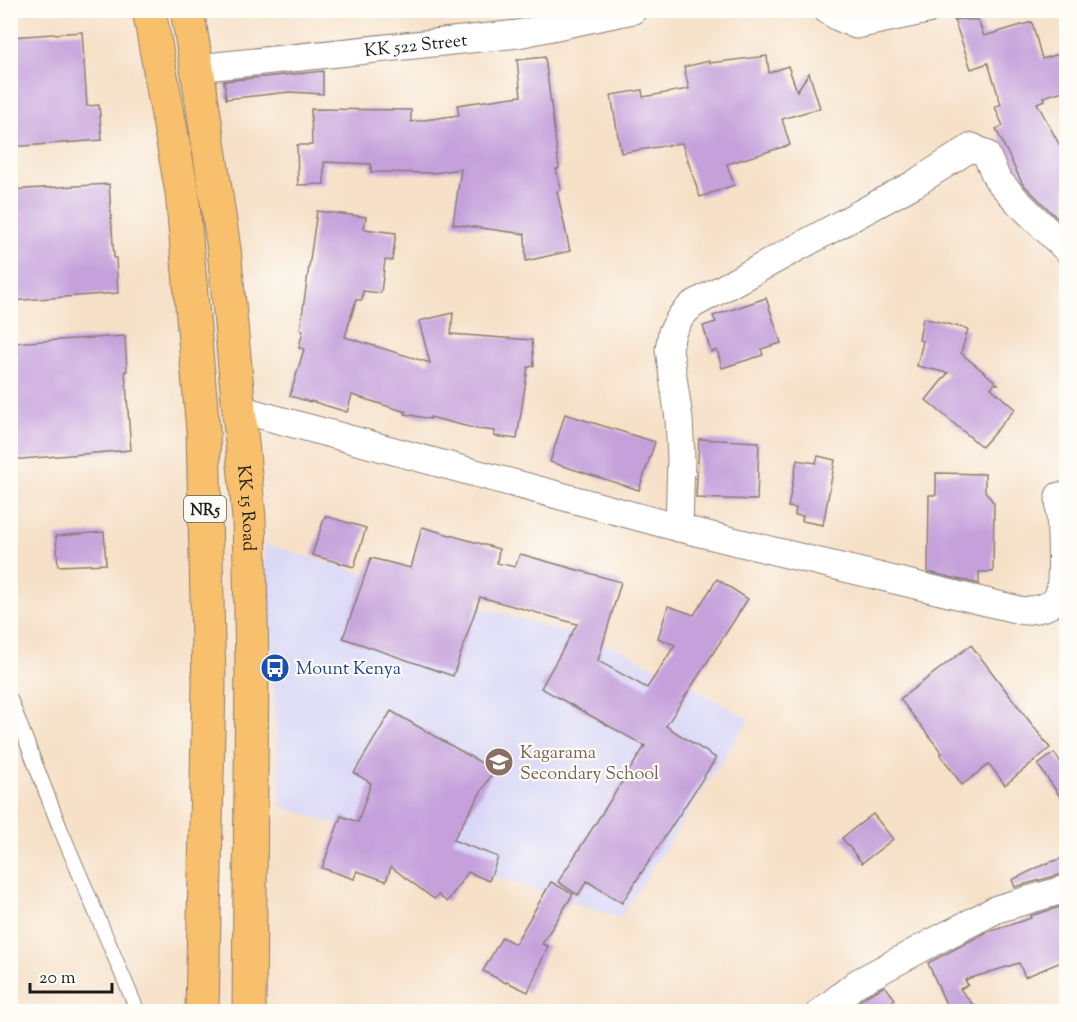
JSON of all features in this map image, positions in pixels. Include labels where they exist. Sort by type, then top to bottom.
[{"type":"highway","name":"NR5","points":[[149,10],[182,192],[203,431],[209,684],[202,1011]]},
{"type":"highway","name":"KK 15 Road","points":[[187,10],[224,249],[249,518],[252,655],[249,1011]]},
{"type":"street","name":"KK 522 Street","points":[[197,68],[518,34],[633,10]]},
{"type":"street","points":[[827,10],[856,25],[927,10]]},
{"type":"street","points":[[678,528],[681,458],[679,419],[669,349],[672,332],[681,316],[692,305],[914,184],[972,147],[986,154],[998,178],[1018,202],[1066,249]]},
{"type":"street","points":[[238,409],[678,528],[1023,611],[1043,608],[1057,597],[1061,579],[1059,496]]},
{"type":"street","points":[[821,1011],[857,983],[997,909],[1066,889]]},
{"type":"lane","points":[[10,699],[60,828],[138,1011]]},
{"type":"shaded area","name":"Kagarama Secondary School","points":[[264,544],[619,648],[749,719],[620,918],[281,806]]},
{"type":"building","points":[[954,19],[978,20],[984,36],[1032,22],[1042,59],[1066,52],[1066,90],[1044,97],[1045,100],[1037,103],[1066,157],[1066,227],[1022,183],[996,129],[1003,126],[995,107],[1001,104],[988,63],[971,69]]},
{"type":"building","points":[[82,32],[87,106],[99,105],[102,140],[10,147],[10,37]]},
{"type":"building","points":[[767,56],[769,73],[788,66],[797,91],[809,73],[820,108],[782,119],[790,145],[727,164],[734,185],[700,197],[682,143],[621,153],[611,95],[642,90],[643,97],[689,89],[684,67],[709,61],[710,63]]},
{"type":"building","points":[[545,57],[559,169],[556,169],[561,190],[557,191],[570,251],[526,261],[525,234],[453,224],[461,169],[433,173],[371,172],[371,164],[324,162],[324,184],[298,185],[297,145],[312,145],[311,109],[411,110],[411,122],[459,115],[457,105],[521,96],[517,60]]},
{"type":"building","points":[[323,71],[323,94],[289,92],[226,99],[224,81]]},
{"type":"building","points":[[109,184],[118,293],[10,301],[10,190]]},
{"type":"building","points":[[317,211],[366,217],[364,229],[396,233],[392,261],[385,260],[381,293],[363,291],[362,300],[356,300],[345,337],[430,363],[419,321],[453,313],[451,334],[532,340],[534,366],[528,367],[517,439],[494,436],[495,431],[405,414],[406,412],[352,395],[347,412],[290,396],[304,349],[299,348],[303,330],[300,330]]},
{"type":"building","points":[[766,298],[781,343],[761,349],[763,355],[722,368],[717,350],[711,352],[703,326],[716,322],[713,316]]},
{"type":"building","points":[[923,318],[968,329],[961,353],[998,384],[994,384],[991,388],[1015,409],[982,447],[926,400],[948,373],[917,366],[923,341],[919,340]]},
{"type":"building","points":[[125,336],[127,371],[125,371],[131,450],[10,460],[10,343]]},
{"type":"building","points":[[565,414],[655,442],[639,490],[550,462]]},
{"type":"building","points":[[699,439],[759,442],[757,500],[696,498]]},
{"type":"building","points":[[818,456],[835,460],[823,525],[802,521],[803,516],[795,515],[796,508],[788,507],[797,460],[816,463]]},
{"type":"building","points":[[936,473],[985,474],[985,491],[994,503],[993,572],[979,572],[979,584],[928,572],[929,495],[936,495]]},
{"type":"building","points":[[325,516],[366,528],[354,567],[312,555]]},
{"type":"building","points":[[422,527],[499,549],[497,563],[515,567],[520,554],[621,582],[598,661],[647,688],[675,645],[658,638],[668,606],[694,615],[717,579],[748,599],[666,726],[716,758],[622,903],[587,881],[578,895],[558,882],[645,746],[541,688],[577,624],[480,597],[453,676],[343,638],[371,558],[411,568]]},
{"type":"building","points":[[104,532],[106,564],[58,566],[56,536]]},
{"type":"building","points":[[971,645],[1050,748],[1005,785],[989,764],[962,785],[940,754],[942,753],[900,699]]},
{"type":"building","points":[[391,711],[494,770],[453,840],[498,857],[489,881],[468,872],[447,902],[438,895],[434,899],[391,867],[386,881],[357,871],[354,879],[322,868],[341,816],[358,822],[371,783],[354,773]]},
{"type":"building","points":[[1054,753],[1066,769],[1066,805],[1038,765]]},
{"type":"building","points":[[873,814],[893,839],[862,863],[842,838]]},
{"type":"building","points":[[1066,857],[1066,874],[1015,887],[1012,880]]},
{"type":"building","points":[[551,882],[573,894],[542,944],[548,946],[528,992],[483,971],[502,937],[515,944]]},
{"type":"building","points":[[1066,905],[1066,960],[1025,977],[1019,963],[965,980],[968,985],[960,989],[978,1011],[949,1011],[928,963],[985,933]]},
{"type":"building","points":[[885,986],[895,999],[885,1006],[890,1011],[847,1011],[866,996]]},
{"type":"place","name":"Mount Kenya","points":[[275,668]]},
{"type":"place","name":"Kagarama Secondary School","points":[[499,762]]}]
